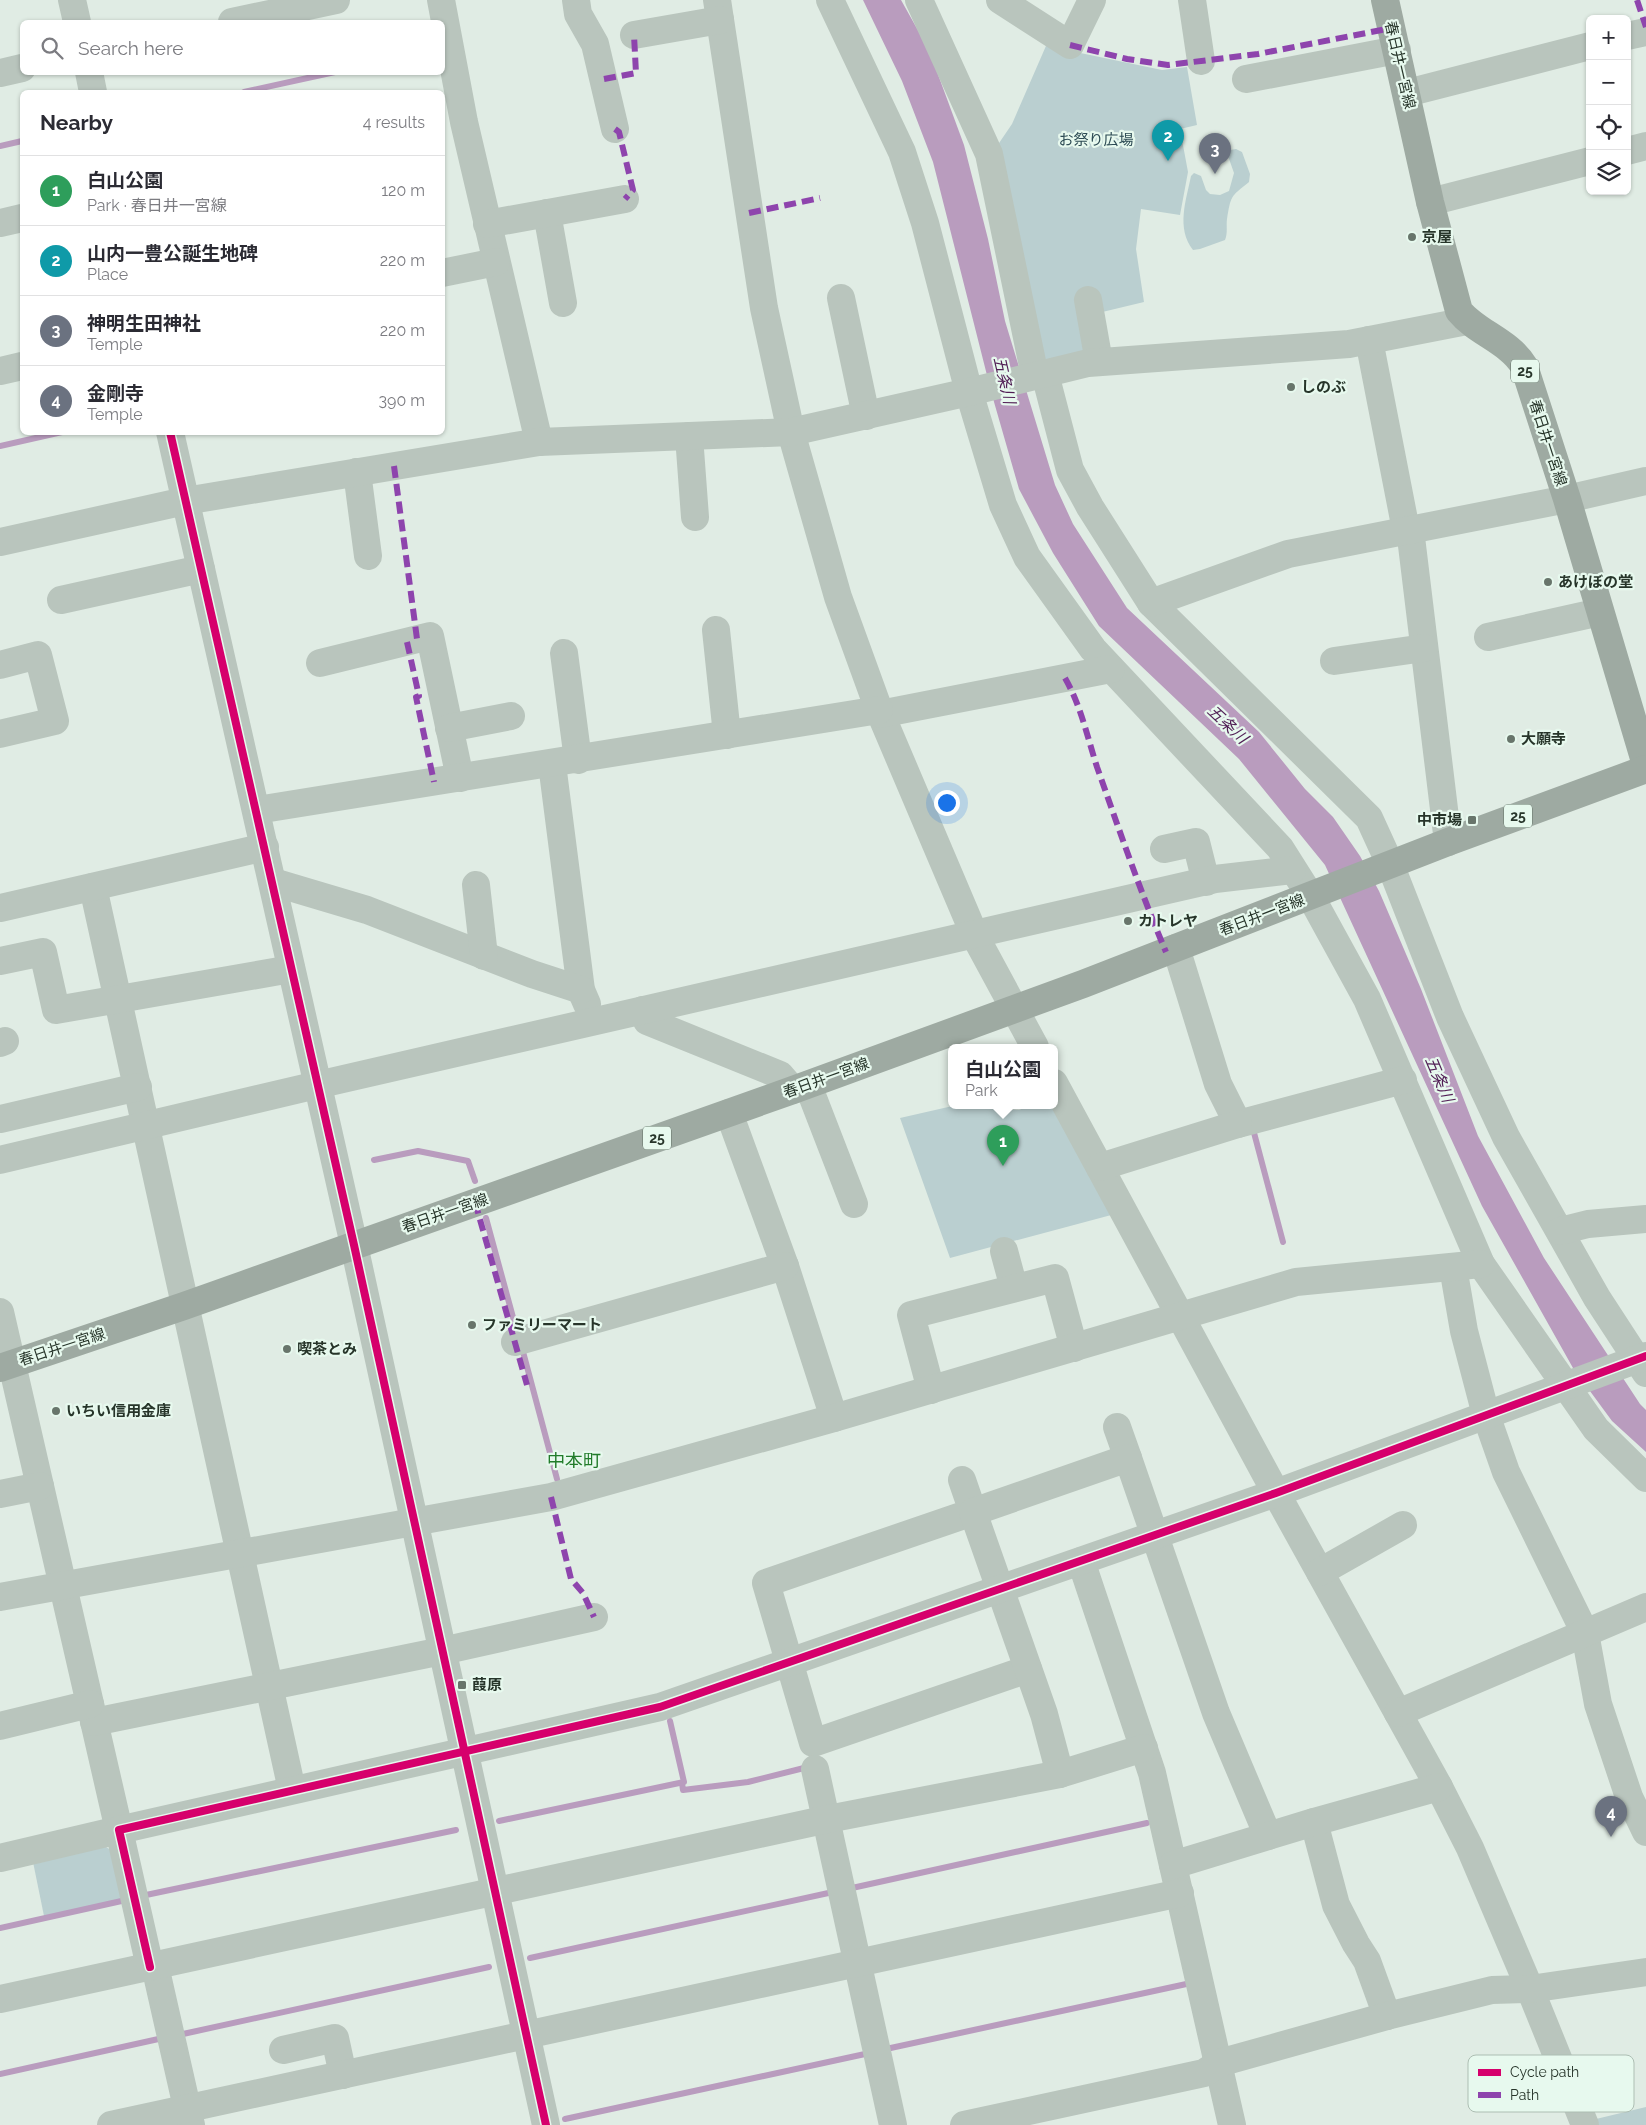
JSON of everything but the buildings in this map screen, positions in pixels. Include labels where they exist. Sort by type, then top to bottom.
[{"type":"main road","name":"春日井一宮線","points":[[1385,0],[1430,202],[1459,311],[1467,321],[1518,357],[1524,366],[1567,499],[1646,765]]},
{"type":"main road","name":"春日井一宮線","points":[[6,1366],[184,1306],[800,1088],[1176,948],[1390,864],[1646,769]]},
{"type":"street","points":[[72,0],[77,20]]},
{"type":"street","points":[[241,20],[336,0]]},
{"type":"street","points":[[441,0],[443,20]]},
{"type":"street","points":[[576,0],[578,14],[596,44],[615,129]]},
{"type":"street","points":[[830,0],[902,152],[925,223],[969,392],[1002,505],[1027,557],[1093,649],[1280,848],[1310,897],[1367,999],[1481,1264],[1596,1429],[1646,1478]]},
{"type":"street","points":[[0,1858],[292,1790],[660,1708],[1276,1493],[1566,1386],[1643,1363],[1597,1298],[1506,1137],[1450,1017],[1390,864],[1369,818],[1151,602],[1090,507],[1070,470],[1040,375],[989,154],[919,0]]},
{"type":"street","points":[[1000,0],[1070,45],[1092,0]]},
{"type":"street","points":[[1192,0],[1201,62]]},
{"type":"street","points":[[634,35],[719,10],[764,308],[791,432],[838,597],[880,712],[975,936],[1033,1044]]},
{"type":"street","points":[[1631,35],[1646,32]]},
{"type":"street","points":[[445,41],[453,124],[487,224],[539,442]]},
{"type":"street","points":[[1407,93],[1586,47]]},
{"type":"street","points":[[1246,79],[1397,50]]},
{"type":"street","points":[[0,73],[20,68]]},
{"type":"street","points":[[90,75],[93,90]]},
{"type":"street","points":[[1430,202],[1586,162]]},
{"type":"street","points":[[487,224],[625,199]]},
{"type":"street","points":[[547,213],[563,303]]},
{"type":"street","points":[[0,223],[20,218]]},
{"type":"street","points":[[445,273],[496,262]]},
{"type":"street","points":[[841,298],[866,416]]},
{"type":"street","points":[[1088,300],[1099,362]]},
{"type":"street","points":[[0,542],[185,500],[539,442],[791,432],[1099,362],[1349,344],[1467,321]]},
{"type":"street","points":[[1369,340],[1408,530],[1448,842]]},
{"type":"street","points":[[0,371],[20,366]]},
{"type":"street","points":[[171,435],[354,1245],[546,2125]]},
{"type":"street","points":[[689,436],[696,517]]},
{"type":"street","points":[[357,472],[368,556]]},
{"type":"street","points":[[1151,602],[1288,554],[1567,499],[1646,481]]},
{"type":"street","points":[[61,600],[201,569]]},
{"type":"street","points":[[1488,637],[1600,612]]},
{"type":"street","points":[[716,630],[727,735]]},
{"type":"street","points":[[320,663],[430,636],[460,778]]},
{"type":"street","points":[[1334,661],[1424,648]]},
{"type":"street","points":[[564,653],[565,762],[581,990],[595,1021]]},
{"type":"street","points":[[0,665],[38,655],[55,721],[0,734]]},
{"type":"street","points":[[257,810],[880,712],[1111,668]]},
{"type":"street","points":[[449,728],[511,716]]},
{"type":"street","points":[[1164,849],[1196,842],[1206,882]]},
{"type":"street","points":[[0,908],[265,847]]},
{"type":"street","points":[[0,1160],[825,967],[975,936],[1206,882],[1292,870]]},
{"type":"street","points":[[273,882],[367,910],[532,974],[581,990]]},
{"type":"street","points":[[476,886],[484,956]]},
{"type":"street","points":[[93,887],[292,1790]]},
{"type":"street","points":[[1176,948],[1218,1084],[1238,1124]]},
{"type":"street","points":[[0,961],[43,952],[46,1012],[291,968]]},
{"type":"street","points":[[643,1010],[647,1021],[780,1075],[800,1088],[854,1204]]},
{"type":"street","points":[[1100,1167],[1238,1124],[1403,1080]]},
{"type":"street","points":[[0,1118],[138,1087]]},
{"type":"street","points":[[1058,1090],[1276,1493],[1439,1787],[1470,1848],[1557,2055]]},
{"type":"street","points":[[729,1113],[785,1266],[834,1418]]},
{"type":"street","points":[[1560,1231],[1588,1224],[1646,1219]]},
{"type":"street","points":[[1004,1251],[1014,1288]]},
{"type":"street","points":[[0,1597],[551,1497],[834,1418],[1296,1282],[1481,1264]]},
{"type":"street","points":[[515,1342],[785,1266]]},
{"type":"street","points":[[1453,1267],[1464,1331],[1486,1415],[1506,1472],[1586,1633],[1598,1704],[1629,1797],[1646,1832]]},
{"type":"street","points":[[931,1390],[912,1315],[1055,1278],[1074,1348]]},
{"type":"street","points":[[0,1312],[6,1366],[40,1486],[119,1830],[189,2117]]},
{"type":"street","points":[[1117,1427],[1156,1534],[1216,1713],[1268,1836]]},
{"type":"street","points":[[1028,1669],[813,1743],[766,1583],[1128,1458]]},
{"type":"street","points":[[962,1480],[1044,1714],[1060,1774]]},
{"type":"street","points":[[0,1494],[40,1486]]},
{"type":"street","points":[[1320,1572],[1403,1525]]},
{"type":"street","points":[[1080,1561],[1152,1773],[1232,2125]]},
{"type":"street","points":[[1398,1713],[1646,1606]]},
{"type":"street","points":[[0,1726],[268,1686],[442,1651],[594,1617]]},
{"type":"street","points":[[0,2000],[828,1819],[1060,1774],[1144,1748]]},
{"type":"street","points":[[815,1769],[828,1819],[893,2125]]},
{"type":"street","points":[[1174,1865],[1314,1822],[1439,1787]]},
{"type":"street","points":[[1314,1822],[1336,1905],[1367,1961],[1388,2016]]},
{"type":"street","points":[[111,2125],[189,2117],[343,2074],[1180,1893]]},
{"type":"street","points":[[964,2125],[1204,2073],[1219,2063],[1388,2016],[1492,1990],[1530,1989],[1646,1972]]},
{"type":"street","points":[[283,2050],[335,2038],[343,2074]]},
{"type":"street","points":[[1580,2112],[1585,2125]]},
{"type":"green space","name":"お祭り広場","points":[[1049,39],[1066,50],[1162,70],[1187,67],[1197,125],[1180,129],[1188,172],[1180,215],[1141,209],[1136,249],[1144,302],[1094,314],[1092,348],[1045,366],[995,149],[1012,124]]},
{"type":"green space","points":[[1236,149],[1242,152],[1250,174],[1249,182],[1232,198],[1225,240],[1193,250],[1188,242],[1184,224],[1185,205],[1191,176],[1194,173],[1201,176],[1206,190],[1210,194],[1220,195],[1229,191],[1234,173],[1228,156],[1230,150]]},
{"type":"green space","points":[[948,1107],[948,1109],[1056,1109],[1115,1214],[950,1258],[900,1118]]},
{"type":"green space","points":[[106,1847],[117,1854],[127,1898],[44,1916],[33,1862]]},
{"type":"green space","points":[[1646,2107],[1646,2125],[1599,2125],[1596,2119],[1625,2112],[1634,2112],[1634,2110]]},
{"type":"water","name":"五条川","points":[[863,0],[901,0],[929,50],[964,145],[988,239],[1005,321],[1055,485],[1073,524],[1127,608],[1259,732],[1305,789],[1333,817],[1360,856],[1379,891],[1421,989],[1478,1136],[1544,1258],[1640,1404],[1646,1410],[1646,1452],[1612,1421],[1573,1368],[1482,1206],[1325,865],[1239,759],[1099,626],[1053,553],[1019,489],[992,395],[933,162],[902,81]]},
{"type":"waterway","points":[[253,90],[321,75]]},
{"type":"waterway","points":[[0,146],[20,141]]},
{"type":"waterway","points":[[0,446],[49,435]]},
{"type":"waterway","points":[[1253,1129],[1283,1242]]},
{"type":"waterway","points":[[374,1160],[418,1151],[468,1161],[475,1181]]},
{"type":"waterway","points":[[486,1218],[517,1332]]},
{"type":"waterway","points":[[522,1348],[557,1479]]},
{"type":"waterway","points":[[499,1821],[684,1782],[670,1721]]},
{"type":"waterway","points":[[682,1783],[683,1790],[748,1782],[804,1768]]},
{"type":"waterway","points":[[852,1888],[1147,1823]]},
{"type":"waterway","points":[[146,1895],[456,1830]]},
{"type":"waterway","points":[[530,1958],[833,1892]]},
{"type":"waterway","points":[[0,1928],[126,1900]]},
{"type":"waterway","points":[[183,2034],[489,1967]]},
{"type":"waterway","points":[[886,2049],[1191,1983]]},
{"type":"waterway","points":[[0,2074],[163,2038]]},
{"type":"waterway","points":[[565,2119],[865,2054]]},
{"type":"marked path","points":[[1637,0],[1646,27]]},
{"type":"marked path","points":[[1070,45],[1127,59],[1168,65],[1258,54],[1392,28]]},
{"type":"marked path","points":[[604,79],[636,73],[634,35]]},
{"type":"marked path","points":[[615,129],[619,132],[633,190],[625,199]]},
{"type":"marked path","points":[[749,213],[820,198]]},
{"type":"marked path","points":[[394,466],[417,639]]},
{"type":"marked path","points":[[407,642],[419,696],[416,697],[434,782]]},
{"type":"marked path","points":[[1065,678],[1080,710],[1097,767],[1147,906],[1166,952]]},
{"type":"marked path","points":[[475,1202],[527,1385]]},
{"type":"marked path","points":[[551,1497],[571,1579],[583,1593],[594,1617]]},
{"type":"cycle path","points":[[171,435],[354,1245],[546,2125]]},
{"type":"cycle path","points":[[150,1967],[119,1830],[660,1707],[1276,1493],[1646,1356]]},
{"type":"place","name":"山内一豊公誕生地碑","points":[[1168,161]]},
{"type":"place","name":"神明生田神社","points":[[1215,174]]},
{"type":"place","name":"京屋","points":[[1412,237]]},
{"type":"place","name":"しのぶ","points":[[1291,387]]},
{"type":"place","name":"あけぼの堂","points":[[1548,582]]},
{"type":"place","name":"大願寺","points":[[1511,739]]},
{"type":"place","name":"中市場","points":[[1472,820]]},
{"type":"place","name":"カトレヤ","points":[[1128,921]]},
{"type":"place","name":"白山公園","points":[[1003,1166]]},
{"type":"place","name":"ファミリーマート","points":[[472,1325]]},
{"type":"place","name":"喫茶とみ","points":[[287,1349]]},
{"type":"place","name":"いちい信用金庫","points":[[56,1411]]},
{"type":"place","name":"葭原","points":[[462,1685]]},
{"type":"place","name":"金剛寺","points":[[1611,1837]]},
{"type":"district","name":"中本町","points":[[574,1461]]}]
